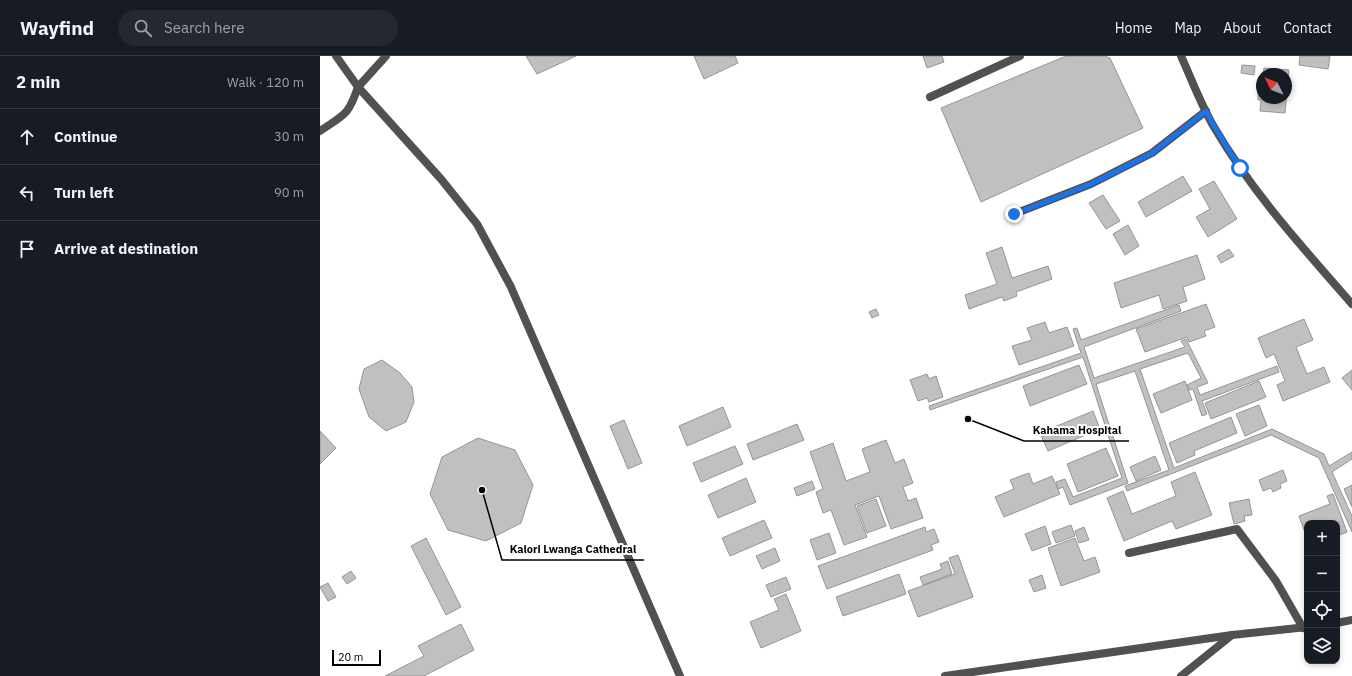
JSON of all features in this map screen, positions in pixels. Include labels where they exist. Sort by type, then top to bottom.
[{"type":"street","points":[[336,56],[358,87],[441,179],[477,224],[511,287],[680,676]]},
{"type":"street","points":[[320,131],[347,113],[352,106],[358,87],[386,56]]},
{"type":"street","points":[[930,97],[1020,56]]},
{"type":"street","points":[[1181,56],[1206,111],[1240,168],[1309,255],[1352,304]]},
{"type":"street","points":[[1014,214],[1091,184],[1152,153],[1206,111]]},
{"type":"street","points":[[1129,553],[1237,529],[1276,581],[1304,626]]},
{"type":"street","points":[[1340,622],[1352,620]]},
{"type":"street","points":[[945,676],[1232,635],[1304,628]]},
{"type":"street","points":[[1181,676],[1232,635]]},
{"type":"building","points":[[526,56],[576,56],[537,74]]},
{"type":"building","points":[[694,56],[735,56],[738,63],[704,79]]},
{"type":"building","points":[[923,56],[942,56],[944,62],[927,68]]},
{"type":"building","points":[[1066,56],[1105,56],[1110,58],[1143,128],[981,202],[941,108]]},
{"type":"building","points":[[1300,56],[1330,56],[1328,69],[1299,65]]},
{"type":"building","points":[[1242,65],[1255,66],[1254,75],[1241,73]]},
{"type":"building","points":[[1261,104],[1286,104],[1285,113],[1260,111]]},
{"type":"building","points":[[1183,176],[1192,191],[1146,217],[1138,202]]},
{"type":"building","points":[[1214,181],[1237,219],[1208,237],[1196,217],[1210,209],[1199,189]]},
{"type":"building","points":[[1103,195],[1120,221],[1106,229],[1089,203]]},
{"type":"building","points":[[1128,225],[1139,246],[1125,255],[1113,234]]},
{"type":"building","points":[[1002,247],[1012,278],[1048,266],[1052,279],[1016,292],[1017,296],[1004,301],[1002,297],[969,309],[965,295],[997,284],[986,253]]},
{"type":"building","points":[[1229,249],[1234,256],[1221,263],[1217,256]]},
{"type":"building","points":[[1197,255],[1205,279],[1183,287],[1187,301],[1163,309],[1159,295],[1121,308],[1114,283]]},
{"type":"building","points":[[1206,304],[1215,327],[1204,331],[1206,336],[1189,342],[1187,337],[1145,352],[1136,329]]},
{"type":"building","points":[[1179,305],[1181,311],[1084,347],[1094,378],[1185,347],[1181,341],[1186,339],[1208,383],[1197,387],[1200,395],[1277,366],[1279,372],[1202,401],[1207,414],[1202,416],[1193,389],[1189,390],[1187,385],[1201,378],[1188,353],[1140,369],[1174,468],[1272,429],[1324,454],[1329,466],[1352,452],[1352,459],[1332,472],[1352,516],[1352,532],[1319,458],[1271,435],[1127,491],[1125,486],[1169,470],[1135,371],[1096,384],[1128,483],[1070,505],[1063,487],[1058,489],[1056,482],[1065,479],[1073,497],[1122,478],[1083,357],[930,410],[929,406],[1081,353],[1073,329],[1077,328],[1081,340]]},
{"type":"building","points":[[876,309],[879,315],[872,318],[869,312]]},
{"type":"building","points":[[1304,319],[1313,340],[1296,347],[1307,374],[1324,367],[1330,382],[1283,401],[1277,385],[1285,381],[1274,354],[1266,358],[1258,338]]},
{"type":"building","points":[[1045,322],[1049,333],[1067,327],[1074,346],[1019,365],[1012,346],[1032,340],[1027,328]]},
{"type":"building","points":[[382,360],[400,373],[412,387],[414,402],[406,422],[386,431],[369,417],[359,389],[364,369]]},
{"type":"building","points":[[1079,365],[1087,384],[1030,406],[1023,386]]},
{"type":"building","points":[[1352,370],[1352,390],[1342,378]]},
{"type":"building","points":[[927,374],[929,379],[936,376],[943,397],[929,402],[927,398],[918,401],[910,380]]},
{"type":"building","points":[[1185,381],[1192,400],[1161,413],[1153,394]]},
{"type":"building","points":[[1259,381],[1266,397],[1211,419],[1205,403]]},
{"type":"building","points":[[1259,405],[1267,426],[1245,436],[1236,414]]},
{"type":"building","points":[[723,407],[731,427],[687,446],[679,426]]},
{"type":"building","points":[[1093,411],[1100,429],[1048,451],[1040,433]]},
{"type":"building","points":[[1231,417],[1237,433],[1194,451],[1195,455],[1177,463],[1169,443]]},
{"type":"building","points":[[624,420],[642,463],[628,469],[610,426]]},
{"type":"building","points":[[797,424],[804,440],[753,460],[747,444]]},
{"type":"building","points":[[320,431],[336,448],[320,464]]},
{"type":"building","points":[[478,438],[515,450],[533,485],[521,523],[486,541],[448,530],[430,494],[442,457]]},
{"type":"building","points":[[886,440],[895,463],[904,459],[913,483],[903,487],[908,501],[916,498],[923,518],[891,529],[879,496],[855,505],[867,537],[844,545],[831,510],[823,513],[816,492],[823,489],[810,452],[833,443],[846,481],[870,472],[862,449]]},
{"type":"building","points":[[735,446],[743,464],[701,482],[693,463]]},
{"type":"building","points":[[1106,448],[1118,476],[1078,492],[1067,464]]},
{"type":"building","points":[[1155,456],[1161,470],[1136,481],[1130,467]]},
{"type":"building","points":[[1283,470],[1287,481],[1280,484],[1281,488],[1273,492],[1271,488],[1263,491],[1259,480]]},
{"type":"building","points":[[1195,472],[1212,515],[1176,529],[1172,521],[1124,541],[1107,498],[1123,491],[1132,514],[1176,496],[1171,482]]},
{"type":"building","points":[[1029,473],[1033,484],[1052,476],[1060,494],[1004,517],[995,497],[1014,489],[1010,480]]},
{"type":"building","points":[[746,478],[756,502],[718,518],[708,495]]},
{"type":"building","points":[[812,481],[815,489],[797,496],[794,488]]},
{"type":"building","points":[[1352,485],[1352,507],[1344,489]]},
{"type":"building","points":[[1333,494],[1347,532],[1340,535],[1340,520],[1304,520],[1304,530],[1299,516],[1330,504],[1327,496]]},
{"type":"building","points":[[876,499],[886,526],[867,533],[857,506]]},
{"type":"building","points":[[1249,499],[1252,515],[1244,516],[1245,521],[1234,524],[1229,503]]},
{"type":"building","points":[[764,520],[772,538],[730,556],[722,538]]},
{"type":"building","points":[[1071,525],[1075,536],[1056,543],[1052,532]]},
{"type":"building","points":[[1045,526],[1051,544],[1032,551],[1025,534]]},
{"type":"building","points":[[925,527],[926,532],[934,529],[939,542],[931,545],[933,550],[827,589],[818,566]]},
{"type":"building","points":[[1084,527],[1089,540],[1079,543],[1075,531]]},
{"type":"building","points":[[829,533],[836,553],[817,560],[810,540]]},
{"type":"building","points":[[426,538],[461,607],[446,615],[411,546]]},
{"type":"building","points":[[1075,538],[1084,561],[1095,557],[1100,572],[1061,586],[1048,548]]},
{"type":"building","points":[[775,548],[780,561],[762,569],[756,556]]},
{"type":"building","points":[[958,555],[973,597],[918,617],[908,591],[955,574],[949,558]]},
{"type":"building","points":[[948,561],[952,574],[923,585],[920,577],[942,569],[940,564]]},
{"type":"building","points":[[351,571],[356,578],[347,584],[342,577]]},
{"type":"building","points":[[899,574],[906,594],[843,616],[836,597]]},
{"type":"building","points":[[1042,575],[1046,588],[1034,592],[1029,580]]},
{"type":"building","points":[[786,577],[791,589],[771,597],[766,585]]},
{"type":"building","points":[[328,583],[336,597],[328,601],[320,587]]},
{"type":"building","points":[[786,594],[801,631],[761,648],[750,622],[779,610],[774,599]]},
{"type":"building","points":[[461,624],[474,650],[424,676],[385,676],[424,656],[418,646]]},
{"type":"place","name":"Kahama Hospital","points":[[968,419]]},
{"type":"place","name":"Kalori Lwanga Cathedral","points":[[482,490]]},
{"type":"route","points":[[1014,214],[1091,184],[1152,153],[1206,111],[1240,168]]}]
